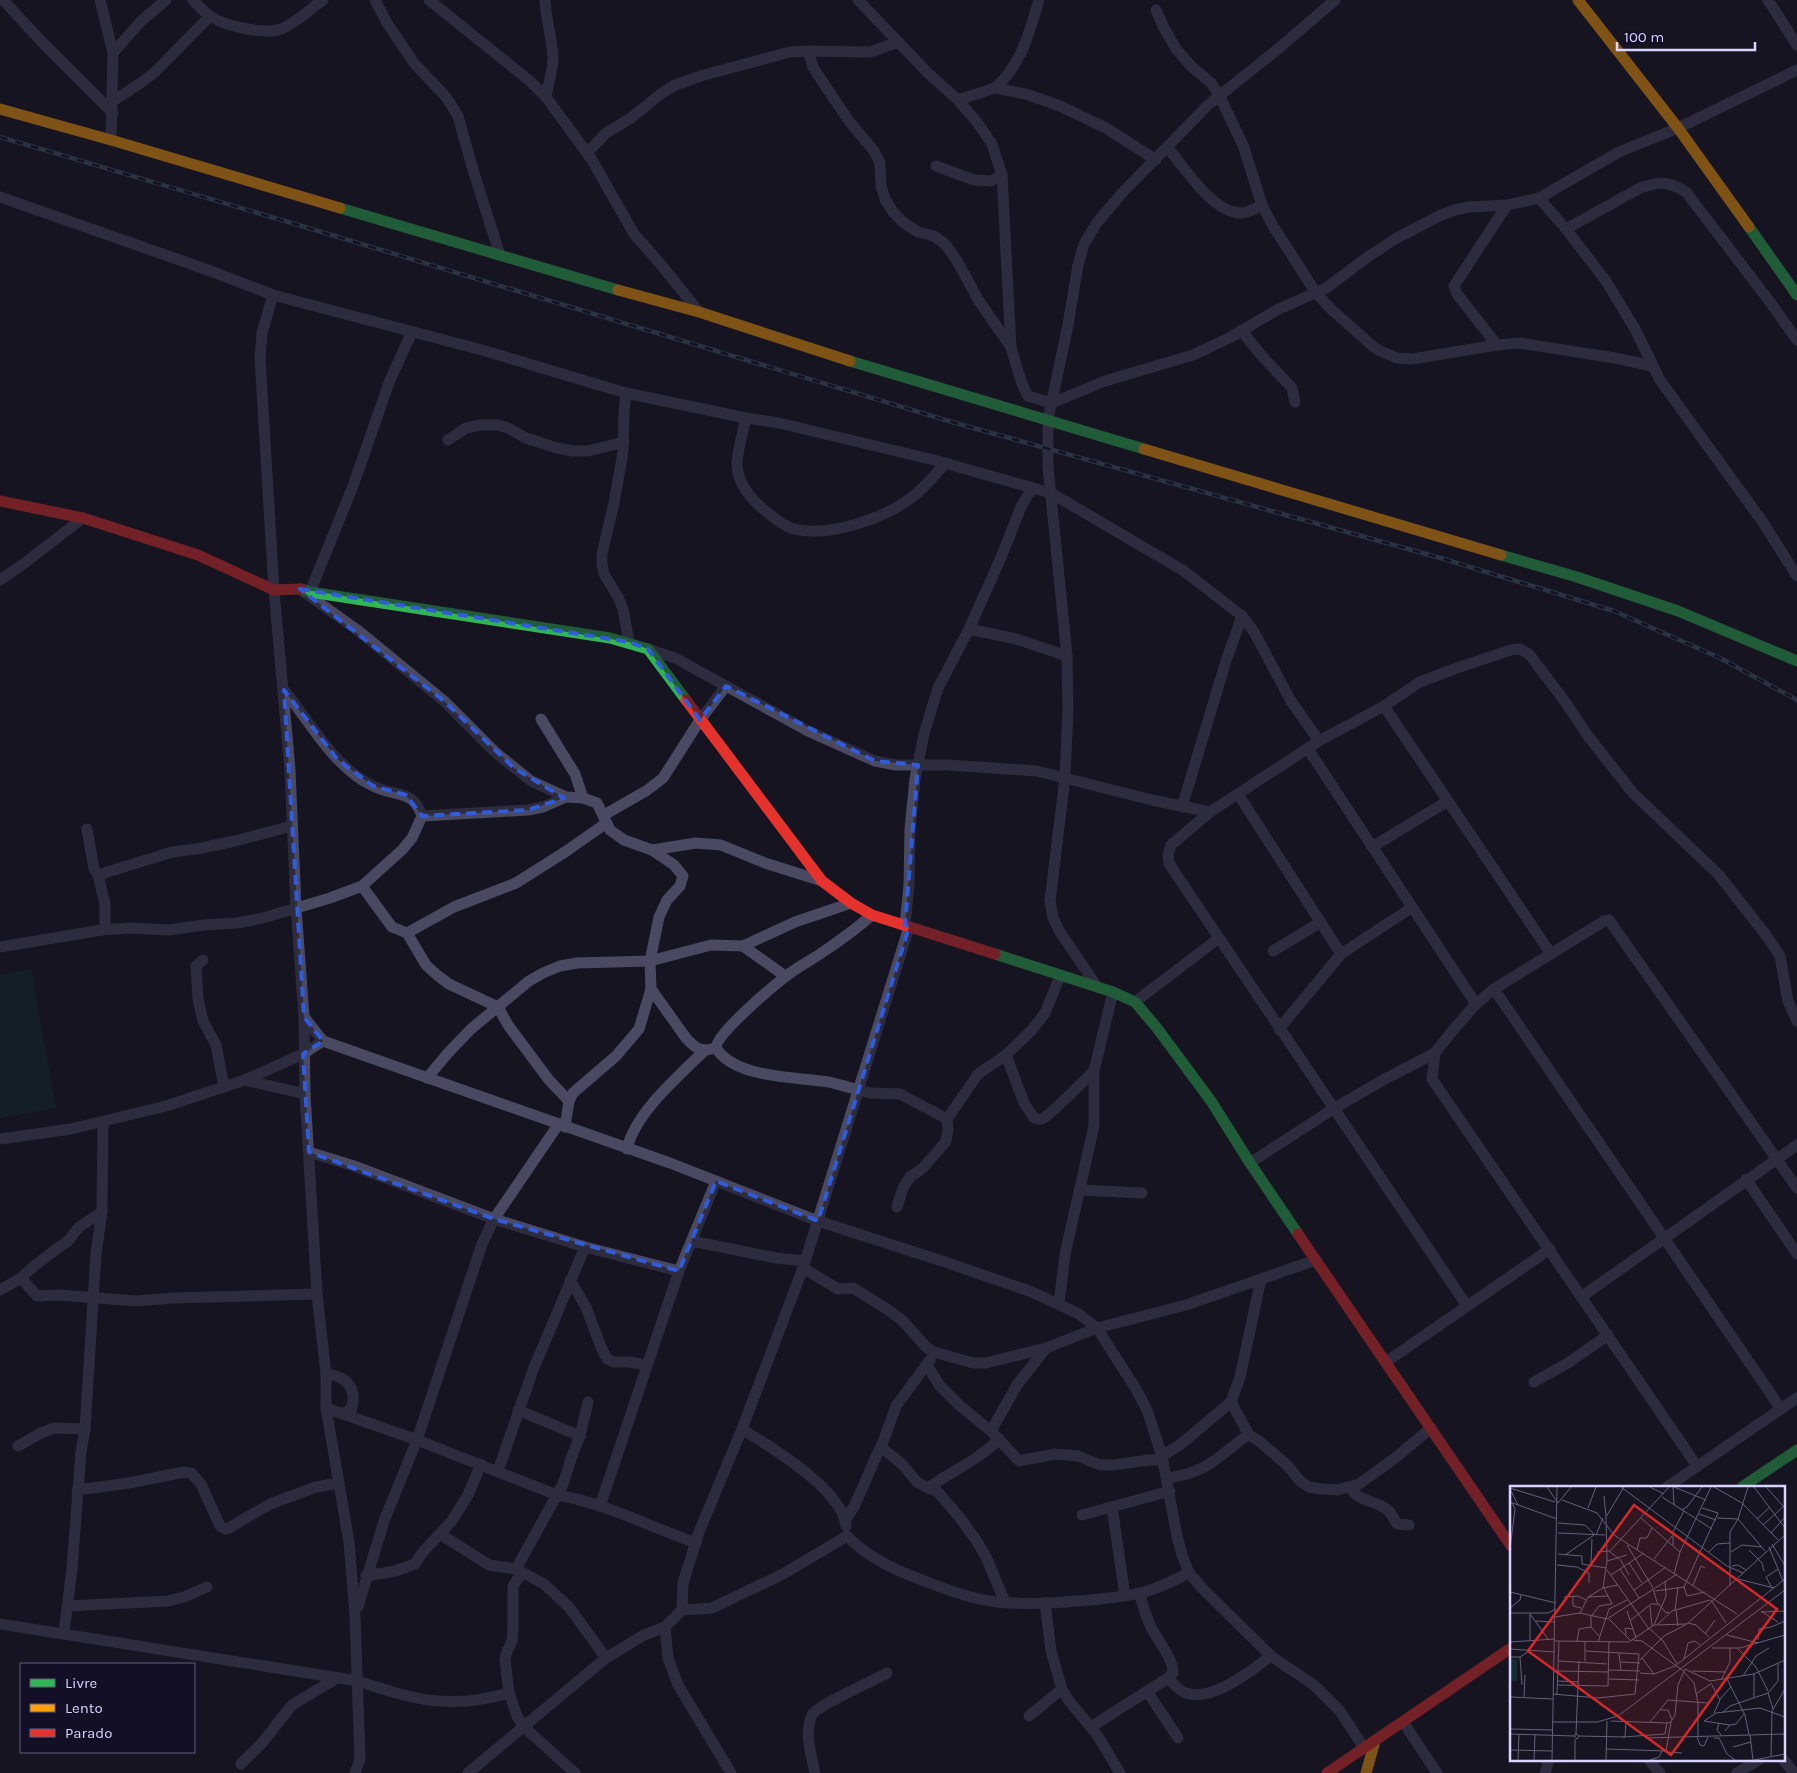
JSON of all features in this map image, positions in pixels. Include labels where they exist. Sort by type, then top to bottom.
[{"type":"street","points":[[3,0],[113,113]]},
{"type":"street","points":[[100,0],[113,53],[111,140]]},
{"type":"street","points":[[113,53],[141,21],[166,0]]},
{"type":"street","points":[[193,0],[210,16],[228,24],[264,31],[280,30],[292,24],[323,0]]},
{"type":"street","points":[[376,0],[387,22],[414,63],[446,98],[458,116],[483,205],[500,255]]},
{"type":"street","points":[[429,0],[530,81],[546,97],[587,152],[634,234],[658,260],[699,312]]},
{"type":"street","points":[[545,0],[545,15],[551,40],[553,61],[546,97]]},
{"type":"street","points":[[858,0],[927,72],[958,100],[986,133],[992,144],[1002,175],[1011,348],[1022,384],[1028,396],[1052,403],[1105,381],[1194,355],[1277,310],[1326,288],[1395,239],[1441,215],[1469,207],[1507,205],[1539,198],[1619,152],[1678,128],[1797,70]]},
{"type":"street","points":[[958,100],[995,88],[1005,80],[1021,55],[1031,30],[1039,0]]},
{"type":"street","points":[[1098,988],[1060,932],[1053,918],[1050,901],[1065,778],[1068,709],[1066,656],[1048,467],[1048,419],[1068,325],[1078,265],[1084,244],[1096,224],[1122,193],[1219,95],[1336,0]]},
{"type":"street","points":[[1578,0],[1678,128],[1797,295]]},
{"type":"street","points":[[1768,0],[1797,45]]},
{"type":"street","points":[[1156,10],[1162,26],[1176,49],[1187,62],[1211,83],[1219,95],[1246,151],[1262,205],[1273,226],[1316,293],[1363,339],[1376,349],[1397,358],[1412,359],[1496,344],[1519,343],[1653,366]]},
{"type":"street","points":[[113,100],[155,72],[210,16]]},
{"type":"street","points":[[587,152],[606,133],[631,118],[662,93],[676,85],[721,70],[790,52],[870,52],[899,42]]},
{"type":"street","points":[[808,51],[813,67],[824,84],[849,121],[874,151],[880,163],[881,186],[885,199],[893,212],[904,223],[918,232],[934,236],[945,244],[956,259],[979,301],[1011,348]]},
{"type":"street","points":[[995,88],[1026,94],[1060,106],[1106,128],[1156,160]]},
{"type":"street","points":[[0,109],[111,140],[583,281],[699,312],[884,372],[1577,577],[1678,611],[1797,661]]},
{"type":"street","points":[[1168,148],[1200,188],[1223,207],[1240,213],[1250,211],[1262,205]]},
{"type":"street","points":[[936,166],[974,180],[990,181],[1002,175]]},
{"type":"street","points":[[1566,229],[1640,188],[1664,182],[1676,186],[1686,192],[1797,340]]},
{"type":"street","points":[[0,197],[208,270],[273,295],[482,350],[626,393],[779,423],[946,463],[1051,493],[1184,571],[1242,616],[1267,653],[1292,701],[1319,741]]},
{"type":"street","points":[[1539,198],[1566,229],[1606,281],[1634,329],[1660,380],[1793,561],[1797,576]]},
{"type":"street","points":[[1496,344],[1457,294],[1454,286],[1507,205]]},
{"type":"street","points":[[273,295],[262,333],[260,358],[274,590],[284,690],[304,1018],[304,1094],[317,1294],[326,1374],[326,1408],[349,1542],[356,1616],[360,1759],[355,1773]]},
{"type":"street","points":[[1241,330],[1292,388],[1295,402]]},
{"type":"street","points":[[305,590],[353,486],[390,380],[412,332]]},
{"type":"street","points":[[626,393],[624,442],[614,503],[602,554],[602,564],[604,574],[624,609],[629,642]]},
{"type":"street","points":[[746,418],[737,464],[740,480],[745,492],[775,519],[793,529],[812,532],[841,528],[897,508],[917,494],[946,463]]},
{"type":"street","points":[[448,440],[466,428],[480,425],[498,425],[526,438],[573,451],[588,451],[624,442]]},
{"type":"street","points":[[682,1610],[683,1583],[696,1544],[742,1429],[804,1264],[859,1090],[907,926],[910,829],[918,765],[924,734],[938,688],[969,629],[1021,507],[1032,488]]},
{"type":"street","points":[[0,501],[83,518],[198,555],[274,590],[305,590],[629,642],[675,658],[808,731],[875,761],[896,765],[1038,770],[1182,807],[1210,812]]},
{"type":"street","points":[[0,580],[83,518]]},
{"type":"street","points":[[305,590],[437,695],[495,752],[530,781],[566,797],[583,798],[597,803],[610,830],[624,840],[652,850],[674,865],[683,876],[680,886],[667,900],[659,917],[650,960],[651,989],[639,1029],[616,1056],[581,1084],[573,1093],[562,1126],[494,1219],[482,1244],[417,1440],[384,1521],[366,1576],[356,1616]]},
{"type":"street","points":[[1182,807],[1226,660],[1242,616]]},
{"type":"street","points":[[969,629],[1016,639],[1066,656]]},
{"type":"street","points":[[648,649],[822,881],[851,904],[872,915],[1113,992],[1135,1002],[1180,1058],[1211,1102],[1250,1163],[1510,1545]]},
{"type":"street","points":[[1467,1306],[1174,871],[1169,863],[1168,855],[1171,845],[1210,812],[1319,741],[1384,706],[1420,682],[1438,674],[1511,650],[1520,649],[1529,654],[1588,736],[1634,793],[1718,874],[1766,934],[1780,956],[1788,1001],[1797,1021]]},
{"type":"street","points":[[407,933],[454,907],[516,884],[565,852],[605,819],[663,778],[700,720],[726,686]]},
{"type":"street","points":[[0,947],[105,929],[169,930],[237,923],[263,918],[330,898],[362,886],[412,838],[422,816],[415,801],[406,795],[372,786],[362,780],[327,750],[284,690]]},
{"type":"street","points":[[1384,706],[1551,954]]},
{"type":"street","points":[[541,719],[575,774],[583,798]]},
{"type":"street","points":[[1308,749],[1476,1004]]},
{"type":"street","points":[[1238,794],[1341,954]]},
{"type":"street","points":[[422,816],[528,810],[543,808],[566,797]]},
{"type":"street","points":[[1372,847],[1448,801]]},
{"type":"street","points":[[98,875],[172,852],[235,841],[292,826]]},
{"type":"street","points":[[87,829],[94,869],[98,875],[105,904],[105,929]]},
{"type":"street","points":[[652,850],[696,843],[720,845],[765,863],[822,881]]},
{"type":"street","points":[[362,886],[392,927],[407,933],[426,965],[449,984],[498,1007],[508,1025],[540,1069],[569,1101]]},
{"type":"street","points":[[427,1078],[457,1044],[498,1007],[529,981],[560,966],[609,961],[650,960],[711,946],[743,946],[795,922],[851,904]]},
{"type":"street","points":[[1279,1029],[1341,954],[1411,908]]},
{"type":"street","points":[[716,1048],[719,1040],[740,1016],[785,976],[842,939],[872,915]]},
{"type":"street","points":[[1250,1163],[1333,1109],[1383,1080],[1435,1054],[1476,1004],[1494,989],[1604,921],[1609,920],[1797,1188]]},
{"type":"street","points":[[1273,951],[1321,922]]},
{"type":"street","points":[[1135,1002],[1219,938]]},
{"type":"street","points":[[743,946],[785,976]]},
{"type":"street","points":[[203,960],[196,966],[198,999],[203,1021],[216,1045],[224,1087]]},
{"type":"street","points":[[897,1207],[903,1188],[910,1178],[923,1168],[946,1141],[948,1119],[978,1074],[1006,1055],[1031,1031],[1045,1013],[1060,976]]},
{"type":"street","points":[[651,989],[686,1038],[692,1045],[704,1051]]},
{"type":"street","points":[[1494,989],[1781,1409]]},
{"type":"street","points":[[1059,1304],[1066,1254],[1094,1126],[1094,1071],[1113,992]]},
{"type":"street","points":[[304,1018],[323,1041],[716,1181],[818,1220],[1032,1292],[1078,1314],[1097,1328],[1147,1410],[1162,1458],[1182,1555],[1189,1573],[1271,1656],[1314,1685],[1340,1711],[1364,1748]]},
{"type":"street","points":[[0,1139],[71,1129],[166,1106],[245,1080],[303,1054],[323,1041]]},
{"type":"street","points":[[716,1048],[736,1065],[746,1069],[823,1081],[871,1093],[900,1094],[948,1119]]},
{"type":"street","points":[[627,1149],[638,1121],[654,1101],[704,1051],[716,1048]]},
{"type":"street","points":[[1435,1054],[1432,1079],[1697,1466]]},
{"type":"street","points":[[1006,1055],[1024,1103],[1034,1118],[1039,1120],[1048,1115],[1094,1071]]},
{"type":"street","points":[[245,1080],[304,1094]]},
{"type":"street","points":[[64,1633],[72,1569],[80,1452],[85,1429],[96,1253],[102,1212],[103,1122]]},
{"type":"street","points":[[1581,1297],[1746,1179],[1797,1145]]},
{"type":"street","points":[[309,1152],[354,1166],[494,1219],[585,1247],[678,1271]]},
{"type":"street","points":[[1746,1179],[1797,1254]]},
{"type":"street","points":[[600,1506],[678,1271],[716,1181]]},
{"type":"street","points":[[1080,1190],[1142,1193]]},
{"type":"street","points":[[0,1290],[21,1278],[69,1240],[79,1227],[102,1212]]},
{"type":"street","points":[[692,1241],[804,1264],[838,1290],[853,1288],[880,1304],[902,1320],[927,1348],[934,1352],[973,1363],[986,1363],[1046,1348],[1097,1328],[1186,1305],[1316,1260]]},
{"type":"street","points":[[498,1471],[532,1370],[585,1247]]},
{"type":"street","points":[[1386,1362],[1550,1249]]},
{"type":"street","points":[[21,1278],[37,1296],[136,1300],[317,1294]]},
{"type":"street","points":[[927,1365],[940,1386],[958,1405],[995,1435],[1019,1461],[1055,1454],[1078,1456],[1100,1465],[1162,1458],[1231,1402],[1240,1377],[1261,1279]]},
{"type":"street","points":[[570,1280],[586,1307],[607,1359],[614,1362],[647,1365]]},
{"type":"street","points":[[1534,1382],[1568,1363],[1608,1335]]},
{"type":"street","points":[[928,1488],[969,1462],[995,1435],[1017,1385],[1046,1348]]},
{"type":"street","points":[[845,1520],[854,1507],[881,1447],[896,1406],[927,1365],[934,1352]]},
{"type":"street","points":[[326,1374],[336,1375],[346,1380],[353,1392],[351,1410],[343,1413]]},
{"type":"street","points":[[1668,1486],[1797,1398]]},
{"type":"street","points":[[575,1773],[523,1726],[517,1716],[509,1693],[505,1660],[512,1641],[514,1622],[513,1586],[563,1484],[580,1436],[588,1402]]},
{"type":"street","points":[[1231,1402],[1249,1435],[1287,1465],[1300,1481],[1309,1487],[1322,1489],[1337,1490],[1351,1487],[1370,1477],[1431,1428]]},
{"type":"street","points":[[326,1408],[481,1464],[557,1495],[576,1498],[600,1506],[696,1544]]},
{"type":"street","points":[[518,1410],[580,1436]]},
{"type":"street","points":[[18,1446],[54,1428],[85,1429]]},
{"type":"street","points":[[742,1429],[767,1445],[821,1486],[837,1505],[845,1520],[847,1536],[856,1546],[904,1574],[973,1597],[1005,1602],[1045,1603],[1125,1596],[1165,1585],[1189,1573]]},
{"type":"street","points":[[1167,1478],[1191,1474],[1201,1470],[1249,1435]]},
{"type":"street","points":[[881,1447],[902,1464],[918,1482],[937,1491],[942,1496],[976,1540],[986,1557],[1005,1602]]},
{"type":"street","points":[[1743,1486],[1797,1450]]},
{"type":"street","points":[[366,1576],[395,1571],[415,1564],[422,1553],[452,1522],[468,1495],[481,1464]]},
{"type":"street","points":[[77,1490],[129,1483],[184,1472],[191,1473],[201,1484],[220,1526],[229,1528],[270,1504],[316,1487],[339,1483]]},
{"type":"street","points":[[1351,1487],[1358,1498],[1374,1502],[1387,1510],[1397,1524],[1409,1525]]},
{"type":"street","points":[[1082,1515],[1170,1491]]},
{"type":"street","points":[[1112,1507],[1125,1596]]},
{"type":"street","points":[[440,1534],[489,1565],[519,1571],[544,1584],[555,1593],[583,1625],[606,1658]]},
{"type":"street","points":[[468,1773],[606,1658],[644,1635],[665,1627],[682,1610],[712,1608],[776,1578],[847,1536]]},
{"type":"street","points":[[68,1606],[168,1601],[184,1597],[207,1587]]},
{"type":"street","points":[[1091,1727],[1173,1673],[1151,1626],[1140,1593]]},
{"type":"street","points":[[1045,1603],[1051,1651],[1062,1689],[1069,1701],[1091,1727],[1120,1773]]},
{"type":"street","points":[[0,1624],[358,1681],[388,1691],[436,1702],[458,1703],[479,1701],[509,1693]]},
{"type":"street","points":[[665,1627],[668,1658],[678,1686],[725,1771]]},
{"type":"street","points":[[1327,1773],[1510,1649]]},
{"type":"street","points":[[1168,1678],[1181,1691],[1198,1695],[1236,1680],[1271,1656]]},
{"type":"street","points":[[815,1773],[808,1733],[813,1714],[822,1706],[887,1673]]},
{"type":"street","points":[[241,1764],[262,1743],[292,1705],[337,1678]]},
{"type":"street","points":[[1029,1716],[1062,1689]]},
{"type":"street","points":[[1147,1691],[1178,1738]]},
{"type":"street","points":[[1403,1722],[1437,1773]]},
{"type":"street","points":[[1366,1773],[1375,1741]]},
{"type":"street","points":[[1784,1758],[1797,1764]]},
{"type":"street","points":[[1784,1759],[1794,1773]]},
{"type":"street","points":[[1545,1773],[1549,1760]]},
{"type":"street","points":[[1649,1760],[1660,1773]]},
{"type":"street","points":[[1737,1773],[1758,1760]]},
{"type":"highlighted area","points":[[300,589],[629,642],[648,649],[700,720],[726,686],[875,761],[918,765],[905,925],[909,927],[818,1221],[716,1181],[679,1271],[494,1219],[309,1152],[303,1054],[323,1041],[304,1017],[284,690],[337,759],[373,786],[406,795],[422,816],[528,810],[564,798],[514,768],[444,701]]},
{"type":"green space","points":[[31,969],[56,1108],[0,1118],[0,975]]},
{"type":"railway","points":[[0,137],[952,422],[1444,559],[1614,611],[1720,658],[1797,700]]},
{"type":"traffic: fast","points":[[340,208],[618,290]]},
{"type":"traffic: fast","points":[[1749,227],[1797,295]]},
{"type":"traffic: fast","points":[[850,361],[1144,449]]},
{"type":"traffic: fast","points":[[1501,555],[1577,577],[1678,611],[1797,661]]},
{"type":"traffic: fast","points":[[301,589],[310,592],[610,638],[648,649],[686,700]]},
{"type":"traffic: fast","points":[[995,954],[1113,992],[1135,1002],[1157,1028],[1211,1101],[1298,1234]]},
{"type":"traffic: fast","points":[[1743,1486],[1797,1450]]},
{"type":"traffic: slow","points":[[1578,0],[1678,128],[1749,227]]},
{"type":"traffic: slow","points":[[0,109],[340,208]]},
{"type":"traffic: slow","points":[[618,290],[699,312],[850,361]]},
{"type":"traffic: slow","points":[[1144,449],[1501,555]]},
{"type":"traffic: slow","points":[[1366,1773],[1375,1741]]},
{"type":"traffic: jam","points":[[0,501],[83,518],[198,555],[274,590],[301,589]]},
{"type":"traffic: jam","points":[[686,700],[822,881],[851,903],[872,915],[995,954]]},
{"type":"traffic: jam","points":[[1298,1234],[1510,1545]]},
{"type":"traffic: jam","points":[[1327,1773],[1510,1649]]}]
